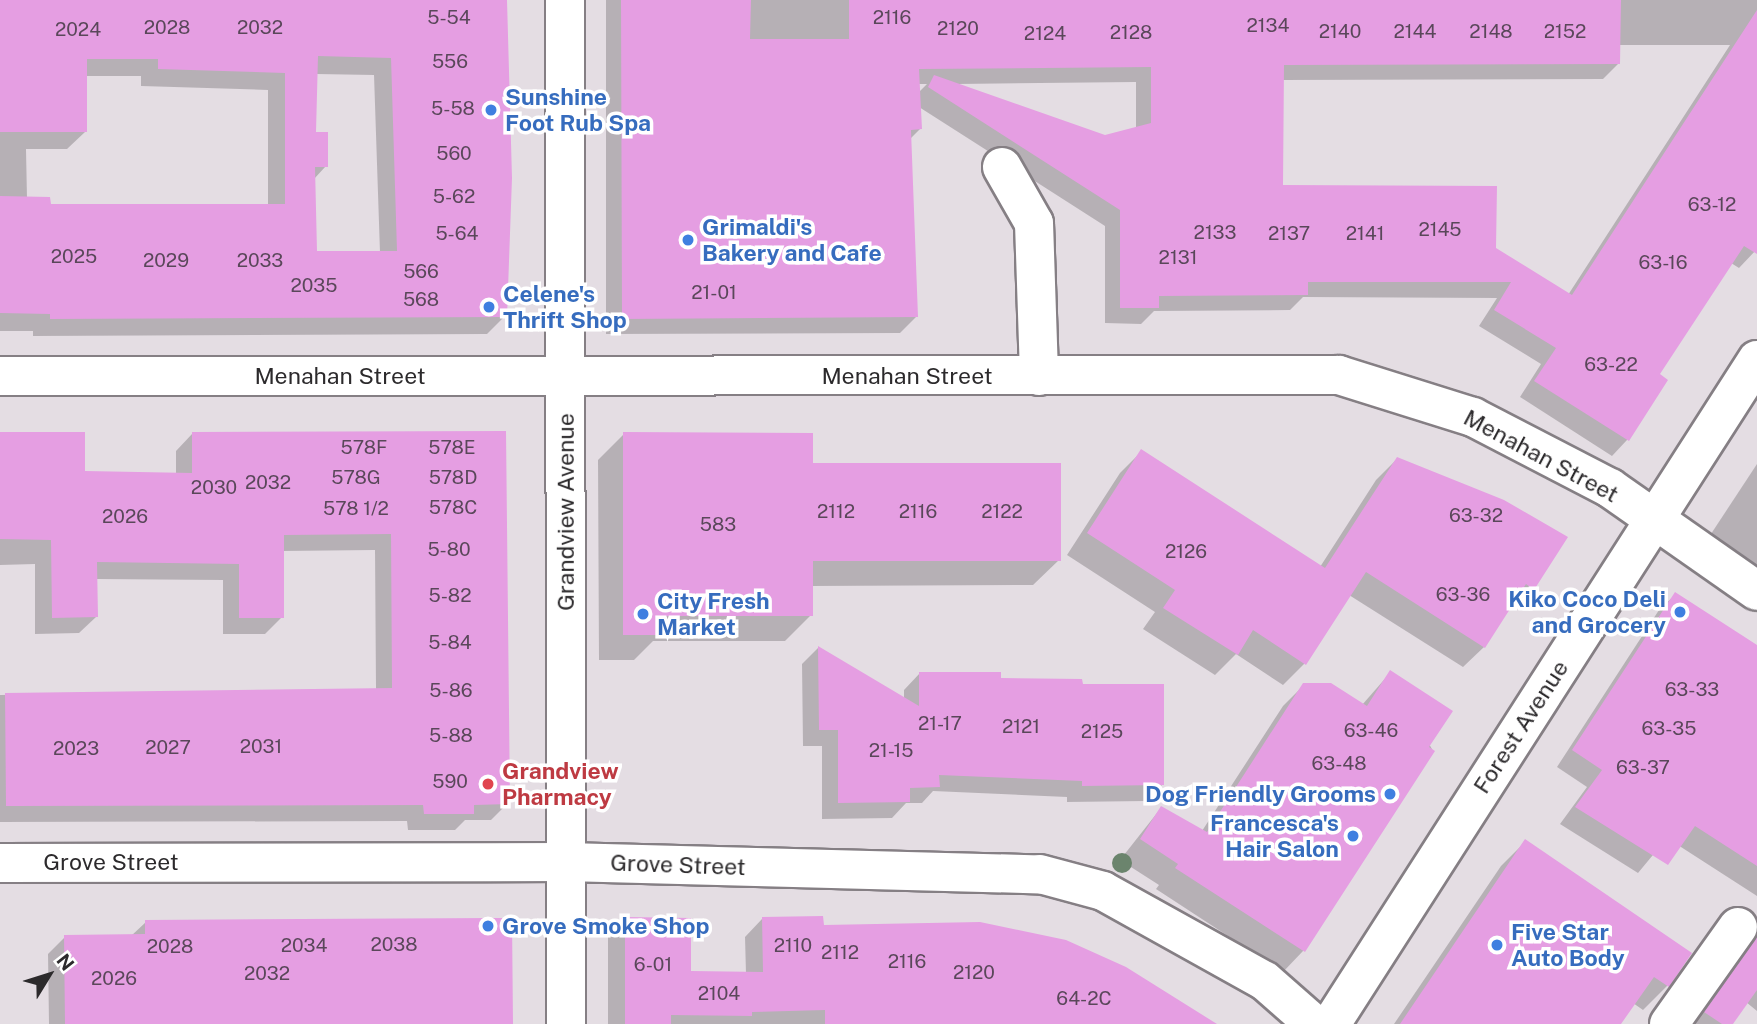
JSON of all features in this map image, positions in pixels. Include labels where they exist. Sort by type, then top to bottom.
[{"type":"street","name":"Grandview Avenue","points":[[565,0],[566,1024]]},
{"type":"street","points":[[1002,167],[1034,223],[1039,376]]},
{"type":"street","name":"Forest Avenue","points":[[1331,1024],[1757,359]]},
{"type":"street","name":"Menahan Street","points":[[0,376],[1339,376],[1474,417],[1610,488],[1757,591]]},
{"type":"street","name":"Grove Street","points":[[0,863],[566,862],[1040,874],[1103,891],[1265,981],[1314,1024]]},
{"type":"street","points":[[1669,1024],[1738,928]]},
{"type":"building","points":[[0,0],[507,0],[512,178],[507,317],[50,319],[50,314],[0,313],[0,196],[50,197],[51,204],[285,204],[285,73],[158,69],[158,59],[87,59],[87,132],[0,132]],"holes":[[[318,56],[391,58],[397,251],[317,251],[315,167],[328,167],[328,132],[316,132]]]},
{"type":"building","points":[[621,0],[751,0],[750,39],[849,39],[849,0],[1621,0],[1620,64],[1284,65],[1283,185],[1497,186],[1496,248],[1572,295],[1757,10],[1757,254],[1744,246],[1660,374],[1668,380],[1629,441],[1534,381],[1556,348],[1494,310],[1511,282],[1308,282],[1308,295],[1159,296],[1159,308],[1120,308],[1120,210],[928,87],[934,75],[1105,135],[1151,123],[1151,67],[919,69],[922,129],[911,130],[918,317],[622,319]]},
{"type":"building","points":[[506,431],[510,804],[474,805],[474,814],[424,814],[423,805],[6,806],[5,693],[392,688],[391,534],[284,535],[284,618],[239,618],[239,564],[97,562],[98,617],[52,618],[51,540],[0,539],[0,432],[85,432],[85,471],[192,473],[192,432]]},
{"type":"building","points":[[623,432],[813,433],[813,463],[1061,463],[1061,561],[813,561],[813,616],[661,616],[661,635],[623,635]]},
{"type":"building","points":[[1141,449],[1325,568],[1397,457],[1504,500],[1568,537],[1534,590],[1526,584],[1485,648],[1366,572],[1306,665],[1253,630],[1238,655],[1163,608],[1175,590],[1087,533]]},
{"type":"building","points":[[1675,592],[1757,645],[1757,866],[1695,826],[1668,865],[1575,807],[1602,770],[1572,750]]},
{"type":"building","points":[[818,646],[919,706],[919,672],[1001,672],[1001,678],[1082,679],[1083,684],[1164,684],[1164,785],[1082,786],[1082,781],[939,775],[940,787],[910,788],[910,802],[838,803],[838,730],[819,730]]},
{"type":"building","points":[[1390,670],[1453,711],[1429,747],[1435,751],[1305,952],[1175,868],[1178,864],[1140,839],[1161,806],[1207,832],[1303,683],[1331,683],[1367,706]]},
{"type":"building","points":[[1525,839],[1692,953],[1669,987],[1654,977],[1621,1024],[1400,1024]]},
{"type":"building","points":[[823,916],[824,925],[980,922],[1066,940],[1126,967],[1217,1024],[825,1024],[825,1010],[752,1012],[752,1016],[671,1015],[671,1024],[625,1024],[625,917],[691,918],[691,971],[763,972],[762,917]]},
{"type":"building","points":[[512,918],[513,1024],[65,1024],[64,935],[145,934],[145,920]]},
{"type":"building","points":[[1757,937],[1757,990],[1733,1024],[1722,1024],[1704,1012]]},
{"type":"place","name":"Sunshine Foot Rub Spa","points":[[491,110]]},
{"type":"place","name":"Grimaldi's Bakery and Cafe","points":[[688,240]]},
{"type":"place","name":"Celene's Thrift Shop","points":[[489,307]]},
{"type":"place","name":"Kiko Coco Deli and Grocery","points":[[1680,612]]},
{"type":"place","name":"City Fresh Market","points":[[643,614]]},
{"type":"place","name":"Grandview Pharmacy","points":[[488,784]]},
{"type":"place","name":"Dog Friendly Grooms","points":[[1390,794]]},
{"type":"place","name":"Francesca's Hair Salon","points":[[1353,836]]},
{"type":"place","name":"Grove Smoke Shop","points":[[488,926]]},
{"type":"place","name":"Five Star Auto Body","points":[[1497,945]]}]
